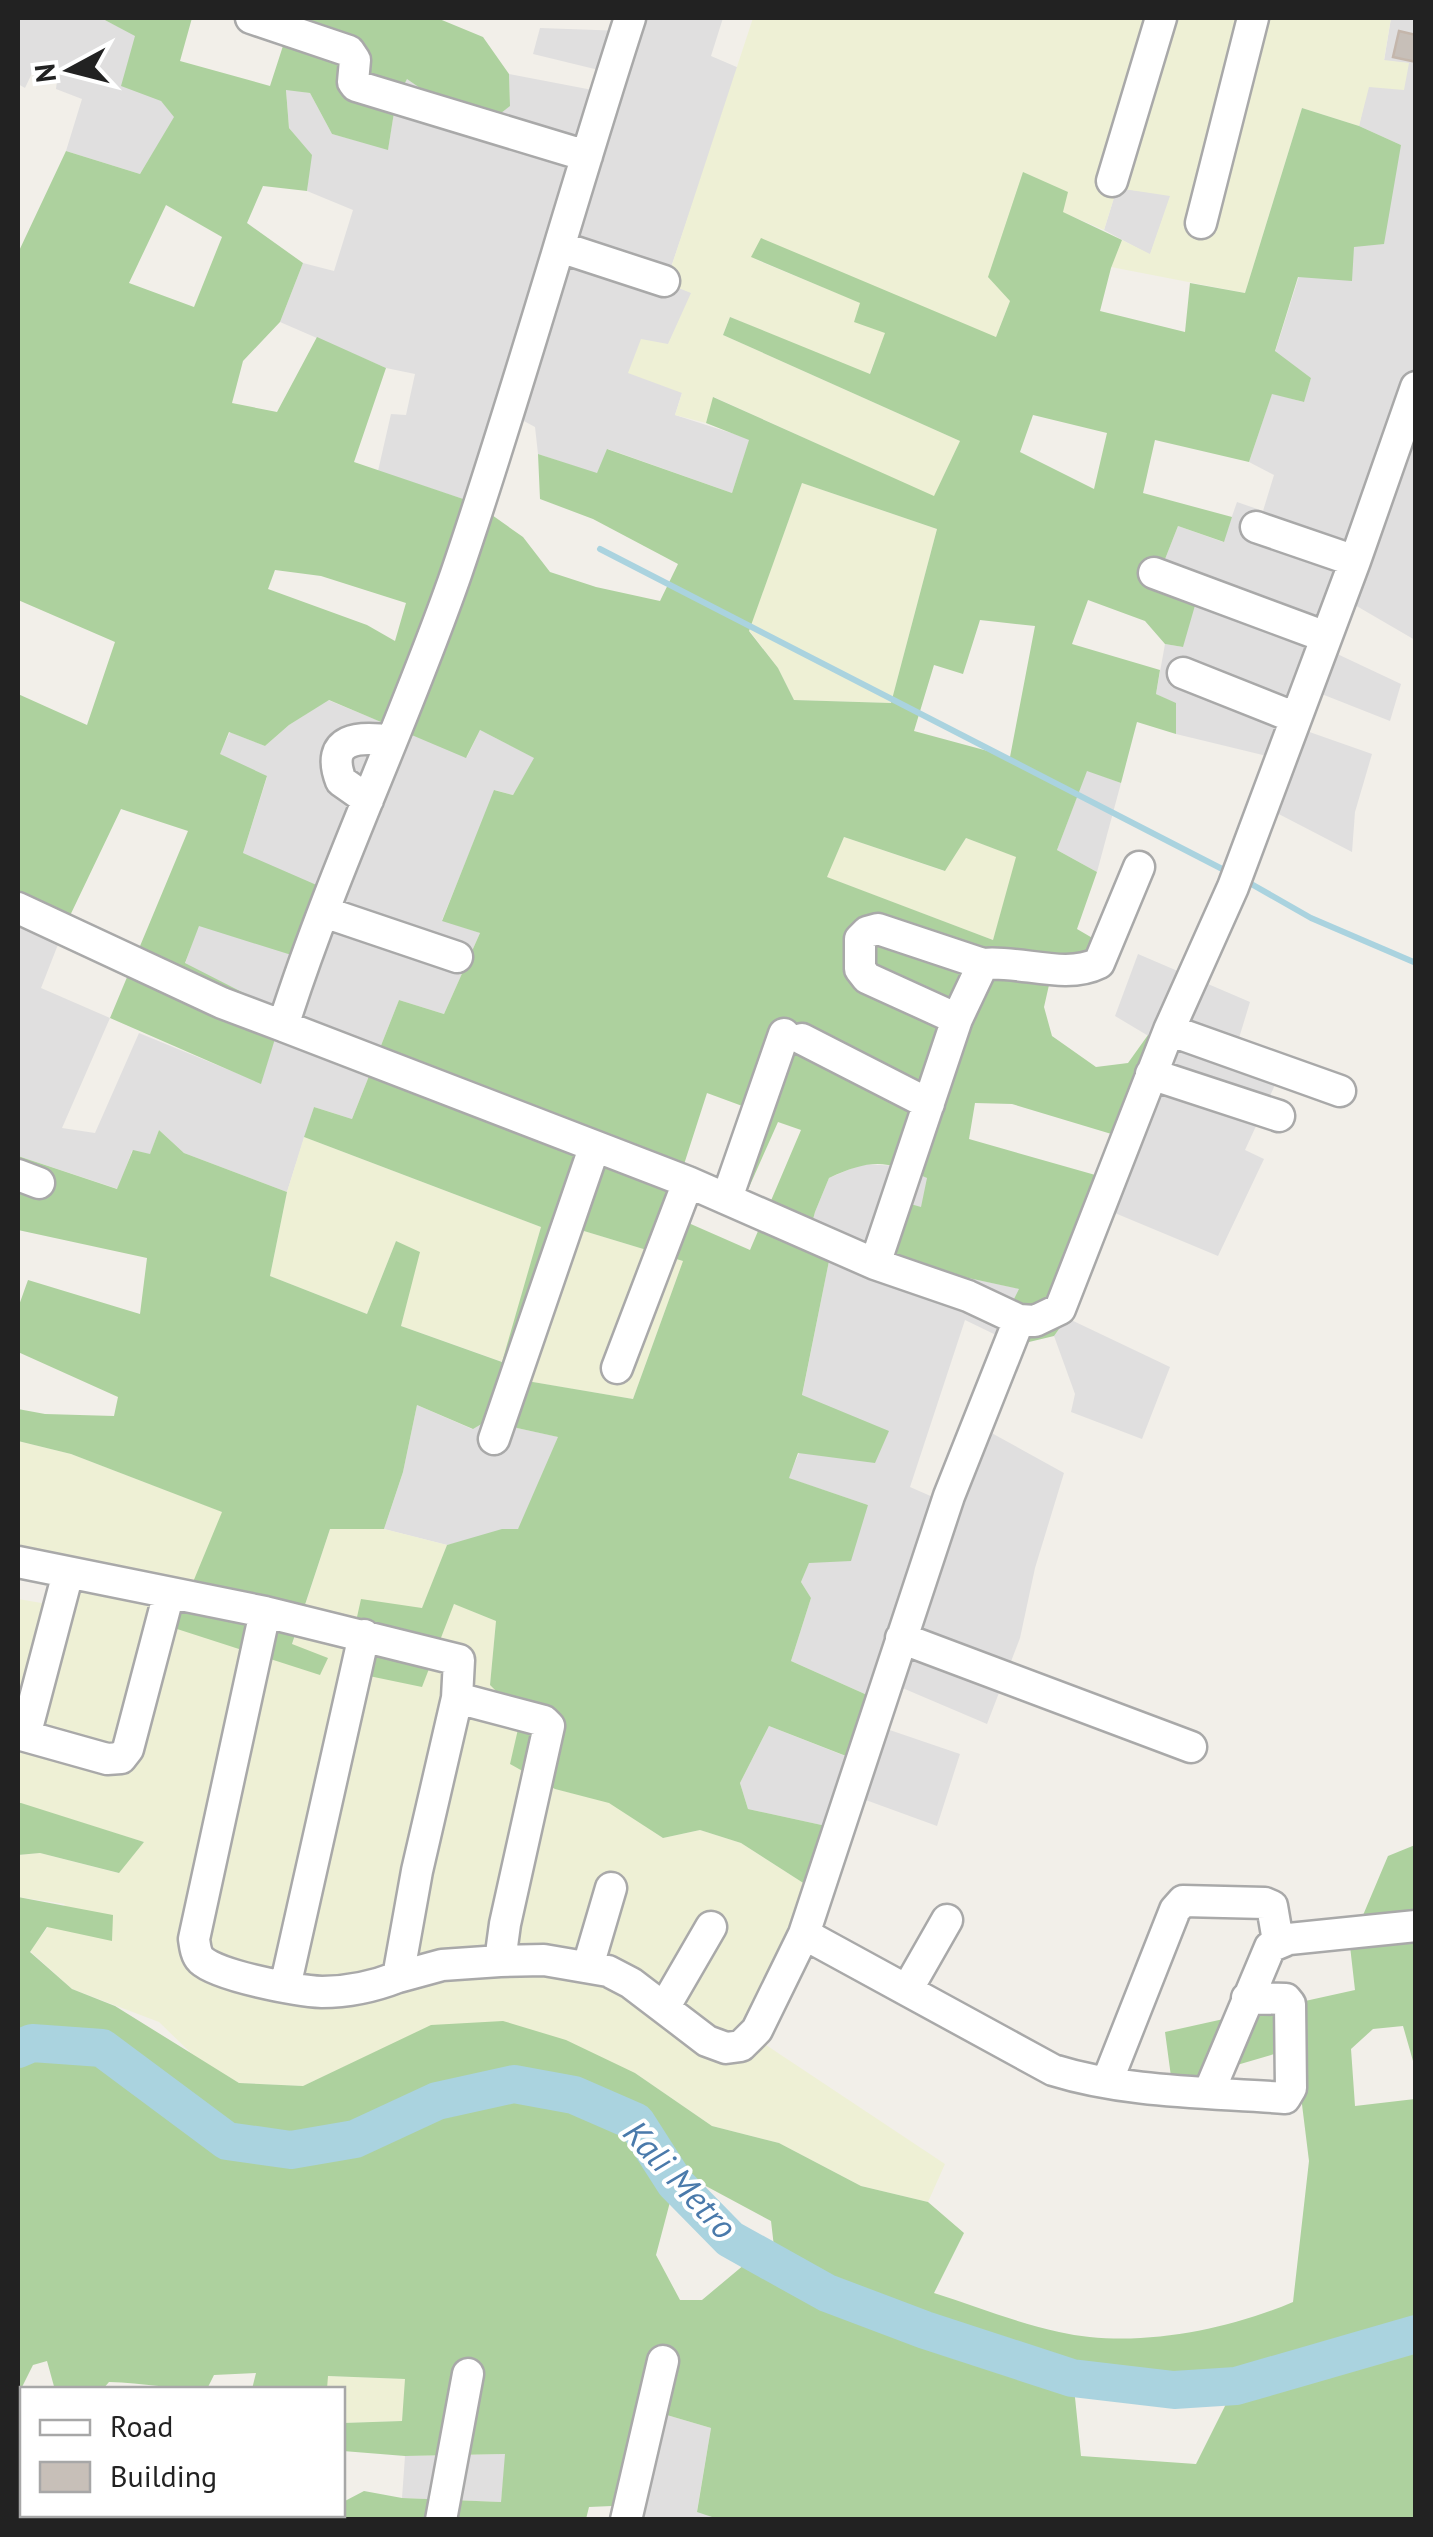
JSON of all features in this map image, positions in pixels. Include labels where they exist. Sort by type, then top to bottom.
[{"type":"street","points":[[251,18],[349,51],[355,60],[354,84],[587,156]]},
{"type":"street","points":[[283,1026],[490,475],[630,18]]},
{"type":"street","points":[[1112,181],[1161,18]]},
{"type":"street","points":[[1201,223],[1253,18]]},
{"type":"street","points":[[560,246],[664,281]]},
{"type":"street","points":[[19,913],[222,1003],[688,1182],[875,1264],[968,1296],[1019,1320],[1035,1321],[1060,1309],[1168,1030],[1233,887],[1413,406]]},
{"type":"street","points":[[1256,527],[1355,560]]},
{"type":"street","points":[[1154,572],[1326,637]]},
{"type":"street","points":[[1182,673],[1296,718]]},
{"type":"street","points":[[368,800],[342,781],[337,757],[342,746],[352,740],[364,737],[391,741]]},
{"type":"street","points":[[957,1019],[867,978],[860,970],[860,939],[878,929],[984,964],[1002,962],[1083,971],[1099,963],[1139,867]]},
{"type":"street","points":[[324,912],[456,957]]},
{"type":"street","points":[[875,1264],[957,1019],[984,964]]},
{"type":"street","points":[[1168,1030],[1340,1091]]},
{"type":"street","points":[[727,1198],[793,1037],[929,1104]]},
{"type":"street","points":[[1151,1074],[1279,1116]]},
{"type":"street","points":[[494,1440],[594,1148]]},
{"type":"street","points":[[617,1368],[688,1182]]},
{"type":"street","points":[[265,1612],[194,1938],[202,1961],[246,1978],[323,1992],[382,1983],[442,1965],[544,1960],[588,1966],[631,1983],[707,2041],[726,2048],[741,2046],[757,2030],[804,1934],[979,1414],[1019,1320]]},
{"type":"street","points":[[18,1562],[456,1656],[461,1664],[457,1698],[417,1871],[398,1977]]},
{"type":"street","points":[[68,1573],[21,1735],[107,1759],[122,1758],[128,1750],[168,1593]]},
{"type":"street","points":[[286,1988],[364,1635]]},
{"type":"street","points":[[902,1638],[1191,1747]]},
{"type":"street","points":[[457,1698],[544,1720],[548,1726],[500,1961]]},
{"type":"street","points":[[588,1966],[611,1888]]},
{"type":"street","points":[[1107,2082],[1183,1901],[1272,1906],[1278,1941]]},
{"type":"street","points":[[907,1990],[947,1920]]},
{"type":"street","points":[[1210,2092],[1264,1956],[1278,1941],[1416,1926]]},
{"type":"street","points":[[664,2008],[711,1927]]},
{"type":"street","points":[[804,1934],[1053,2070],[1107,2082],[1284,2098],[1288,2095],[1290,2004],[1280,1998],[1246,1998]]},
{"type":"street","points":[[626,2520],[663,2361]]},
{"type":"street","points":[[441,2520],[468,2374]]},
{"type":"shaded area","points":[[18,18],[101,18],[135,35],[161,101],[175,117],[140,174],[66,151],[82,99],[56,89],[58,73],[35,67],[25,88],[18,84]]},
{"type":"shaded area","points":[[629,18],[723,18],[711,56],[739,68],[666,282],[692,293],[668,345],[682,393],[675,415],[750,439],[732,493],[608,449],[597,474],[538,454],[535,427],[507,412],[475,503],[378,471],[391,414],[406,415],[415,374],[386,368],[280,322],[303,263],[334,271],[353,210],[307,191],[311,155],[289,128],[286,89],[310,93],[332,134],[388,149],[396,100],[406,78],[440,102],[510,106],[509,74],[603,92],[607,72],[533,54],[540,28],[624,31]]},
{"type":"shaded area","points":[[1391,18],[1415,18],[1415,640],[1348,601],[1333,652],[1401,684],[1390,721],[1319,693],[1301,729],[1372,754],[1355,812],[1352,852],[1271,810],[1287,761],[1176,734],[1176,704],[1156,694],[1165,644],[1183,647],[1158,577],[1178,526],[1223,542],[1237,502],[1263,511],[1274,475],[1249,462],[1272,393],[1303,402],[1311,378],[1275,352],[1299,276],[1354,247],[1401,145],[1359,126],[1368,86],[1409,63],[1384,61]]},
{"type":"shaded area","points":[[1117,188],[1171,195],[1150,255],[1104,230]]},
{"type":"shaded area","points":[[328,700],[467,757],[480,730],[535,758],[513,795],[495,790],[442,920],[480,933],[444,1014],[399,1000],[352,1119],[314,1107],[287,1192],[184,1153],[159,1130],[150,1155],[132,1151],[118,1189],[18,1156],[18,914],[66,924],[41,988],[110,1018],[62,1128],[95,1133],[139,1033],[261,1083],[282,1013],[185,964],[198,926],[243,853],[267,777],[219,754],[230,732],[265,746]]},
{"type":"shaded area","points":[[1087,770],[1121,783],[1097,872],[1057,850]]},
{"type":"shaded area","points":[[1138,954],[1250,1002],[1239,1038],[1285,1063],[1245,1150],[1264,1159],[1218,1256],[1110,1211],[1177,1053],[1115,1016]]},
{"type":"shaded area","points":[[862,1164],[898,1166],[928,1178],[913,1266],[1020,1289],[996,1335],[965,1320],[910,1487],[951,1505],[977,1425],[1064,1473],[1035,1568],[1020,1638],[987,1724],[893,1684],[885,1703],[791,1661],[811,1598],[801,1582],[809,1562],[868,1505],[788,1478],[799,1453],[889,1432],[802,1396],[829,1261],[805,1249],[829,1178]]},
{"type":"shaded area","points":[[1067,1318],[1170,1367],[1142,1439],[1071,1412],[1075,1394],[1054,1336]]},
{"type":"shaded area","points":[[417,1405],[472,1429],[495,1416],[517,1428],[559,1437],[518,1530],[447,1545],[384,1529],[403,1472]]},
{"type":"shaded area","points":[[875,1725],[960,1754],[937,1826],[852,1795],[840,1829],[748,1809],[740,1783],[769,1726],[863,1763]]},
{"type":"shaded area","points":[[660,2413],[711,2428],[697,2511],[718,2519],[632,2520]]},
{"type":"shaded area","points":[[506,2454],[501,2502],[402,2498],[405,2456]]},
{"type":"green space","points":[[101,18],[192,18],[180,61],[270,86],[292,18],[437,18],[483,37],[509,74],[510,106],[469,138],[440,102],[407,79],[396,100],[388,150],[332,134],[310,93],[286,90],[289,128],[312,155],[307,191],[263,186],[247,223],[303,263],[280,322],[243,361],[232,403],[277,412],[317,337],[386,368],[354,462],[475,503],[523,537],[550,572],[660,601],[678,564],[593,519],[540,499],[538,454],[597,473],[607,449],[732,493],[749,440],[706,423],[713,397],[934,496],[960,441],[723,335],[730,317],[870,374],[885,333],[854,322],[860,303],[751,257],[761,238],[996,337],[1010,301],[988,277],[1023,172],[1068,192],[1063,212],[1122,240],[1100,311],[1185,332],[1190,283],[1245,293],[1302,108],[1359,126],[1401,145],[1384,244],[1354,247],[1352,281],[1298,277],[1275,351],[1311,378],[1304,402],[1272,394],[1249,462],[1155,440],[1143,493],[1232,517],[1224,542],[1178,526],[1158,577],[1198,595],[1183,647],[1165,644],[1145,621],[1088,600],[1072,644],[1160,670],[1156,694],[1176,703],[1176,734],[1137,722],[1121,783],[1087,771],[1057,850],[1097,872],[1077,929],[1101,943],[1093,971],[1054,963],[1044,1007],[1052,1036],[1096,1067],[1128,1063],[1148,1035],[1177,1053],[1138,1142],[1012,1104],[975,1103],[969,1139],[1120,1182],[1067,1318],[1054,1336],[1029,1342],[996,1335],[1019,1289],[913,1266],[865,1249],[900,1201],[921,1207],[927,1178],[889,1165],[856,1167],[829,1178],[815,1212],[805,1249],[829,1261],[802,1395],[889,1431],[875,1463],[798,1453],[789,1478],[868,1505],[851,1561],[809,1563],[801,1582],[811,1598],[791,1661],[885,1703],[864,1763],[769,1726],[740,1783],[748,1809],[840,1829],[822,1895],[741,1843],[700,1830],[663,1838],[609,1803],[555,1789],[510,1764],[521,1716],[490,1685],[496,1621],[454,1604],[422,1687],[345,1671],[361,1599],[422,1608],[447,1545],[502,1529],[518,1529],[558,1437],[517,1428],[495,1416],[473,1429],[417,1405],[403,1472],[384,1529],[330,1529],[292,1644],[328,1658],[320,1675],[174,1628],[222,1512],[71,1454],[18,1441],[18,1409],[45,1414],[114,1416],[118,1397],[18,1352],[18,1308],[28,1280],[140,1314],[147,1258],[18,1230],[18,1156],[117,1189],[133,1150],[150,1154],[159,1130],[184,1153],[287,1192],[270,1276],[367,1314],[396,1241],[420,1252],[401,1326],[502,1362],[541,1227],[304,1137],[314,1107],[352,1119],[399,1000],[444,1014],[480,933],[442,921],[494,790],[513,795],[534,758],[480,730],[466,758],[329,700],[289,725],[265,746],[229,732],[220,754],[267,776],[243,853],[328,890],[301,958],[199,926],[185,963],[283,1013],[261,1084],[110,1018],[188,831],[121,809],[66,924],[18,914],[18,694],[87,725],[115,642],[18,600],[18,253],[66,151],[140,174],[174,117],[161,101],[121,86],[135,36]],"holes":[[[166,205],[222,237],[194,307],[129,283]],[[1033,415],[1107,433],[1094,489],[1020,452]],[[802,483],[937,529],[891,703],[794,700],[778,668],[749,631]],[[275,570],[321,576],[406,603],[395,641],[367,625],[268,589]],[[980,620],[1035,626],[1010,757],[914,731],[934,665],[963,674]],[[844,837],[945,871],[966,838],[1016,857],[993,940],[827,877]],[[707,1093],[745,1107],[708,1200],[739,1210],[778,1122],[801,1130],[750,1250],[668,1214]],[[574,1228],[683,1261],[633,1399],[527,1381]]]},
{"type":"green space","points":[[753,18],[1391,18],[1384,60],[1409,63],[1404,90],[1369,87],[1359,126],[1302,108],[1245,293],[1111,267],[1122,240],[1150,254],[1170,196],[1117,188],[1104,230],[1062,212],[1010,301],[996,337],[752,258],[861,303],[886,333],[869,375],[730,317],[723,335],[960,441],[934,497],[714,397],[706,423],[675,415],[682,393],[628,373],[641,339],[668,344],[691,293],[666,283]]},
{"type":"green space","points":[[802,483],[937,529],[891,703],[794,700],[778,668],[749,630]]},
{"type":"green space","points":[[844,837],[944,871],[966,838],[1017,857],[993,940],[826,877]]},
{"type":"green space","points":[[304,1137],[541,1227],[503,1362],[401,1326],[419,1253],[396,1241],[367,1314],[270,1276],[287,1192]]},
{"type":"green space","points":[[574,1228],[683,1261],[633,1399],[526,1381]]},
{"type":"green space","points":[[18,1441],[71,1454],[223,1512],[292,1645],[330,1529],[384,1529],[447,1545],[422,1609],[345,1671],[455,1604],[496,1621],[490,1685],[521,1716],[555,1789],[609,1802],[663,1838],[700,1830],[741,1843],[822,1895],[766,2045],[945,2164],[928,2202],[861,2186],[779,2143],[712,2126],[635,2073],[431,2026],[303,2086],[239,2083],[193,2055],[159,2022],[72,1989],[30,1951],[65,1904],[18,1897],[18,1855],[40,1853],[118,1873],[144,1842],[18,1803],[18,1599],[77,1609],[81,1581],[18,1546]]},
{"type":"green space","points":[[18,1803],[144,1842],[119,1873],[40,1853],[18,1855]]},
{"type":"green space","points":[[1415,1845],[1415,2068],[1403,2026],[1373,2029],[1351,2049],[1355,2106],[1415,2099],[1415,2519],[718,2519],[697,2512],[711,2428],[660,2413],[635,2505],[589,2507],[586,2519],[334,2519],[345,2517],[345,2501],[364,2491],[402,2498],[501,2502],[505,2454],[405,2456],[345,2451],[345,2423],[402,2421],[405,2379],[328,2376],[327,2387],[252,2387],[256,2373],[214,2375],[208,2387],[109,2382],[105,2387],[54,2387],[47,2361],[33,2365],[18,2395],[18,1897],[113,1915],[112,1941],[47,1927],[30,1952],[72,1989],[115,2006],[239,2083],[303,2086],[431,2025],[503,2021],[566,2040],[635,2073],[712,2126],[779,2143],[861,2186],[928,2202],[964,2233],[934,2293],[1043,2328],[1117,2339],[1209,2329],[1293,2302],[1309,2161],[1295,2048],[1172,2084],[1165,2032],[1355,1990],[1350,1946],[1388,1856]],"holes":[[[663,2163],[771,2221],[776,2264],[757,2254],[702,2300],[680,2300],[656,2255],[675,2183]],[[1073,2378],[1174,2390],[1235,2386],[1196,2464],[1081,2456]]]},
{"type":"green space","points":[[327,2376],[406,2379],[402,2421],[345,2423],[345,2387],[327,2387]]},
{"type":"building","points":[[1399,31],[1416,35],[1416,62],[1393,57]]},
{"type":"waterway","points":[[600,549],[1230,873]]},
{"type":"waterway","points":[[1246,881],[1311,918],[1416,963]]},
{"type":"waterway","name":"Kali Metro","points":[[18,2049],[32,2043],[102,2048],[227,2141],[291,2150],[355,2139],[437,2101],[514,2084],[574,2095],[636,2122],[675,2183],[730,2239],[827,2293],[1072,2378],[1174,2390],[1236,2386],[1416,2334]]}]
